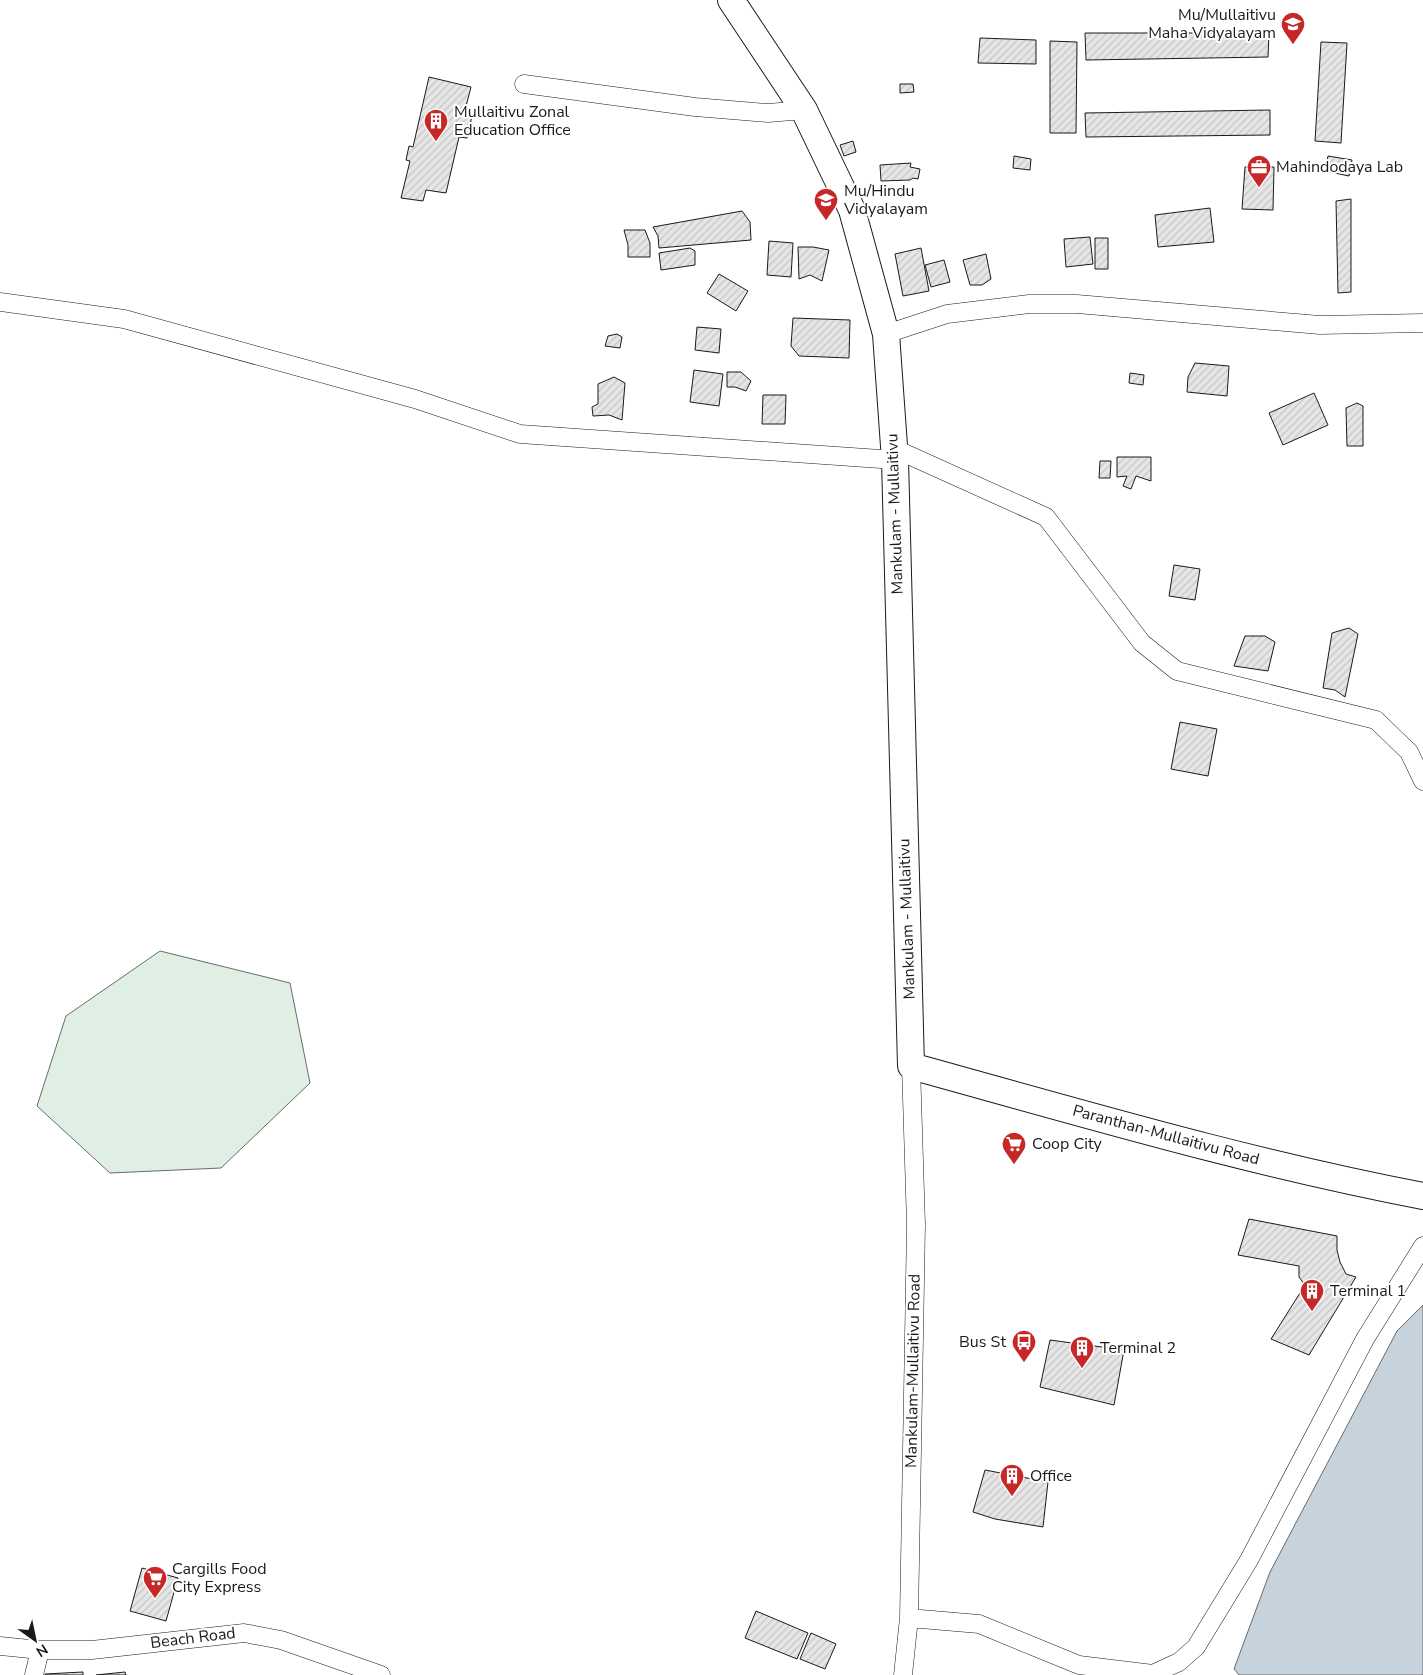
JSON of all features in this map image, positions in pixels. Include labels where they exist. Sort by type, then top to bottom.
[{"type":"highway","name":"Mankulam - Mullaitivu","points":[[731,0],[804,110],[852,210],[886,334],[894,454],[912,1066]]},
{"type":"highway","name":"Paranthan-Mullaitivu Road","points":[[912,1066],[1200,1146],[1423,1196]]},
{"type":"street","points":[[524,84],[695,106],[768,113],[804,110]]},
{"type":"street","points":[[0,302],[124,319],[415,399],[520,434],[894,454],[1046,517],[1142,643],[1177,671],[1376,720],[1409,752],[1423,781]]},
{"type":"street","points":[[886,334],[947,314],[1029,304],[1077,304],[1320,325],[1423,323]]},
{"type":"street","name":"Mankulam-Mullaitivu Road","points":[[903,1675],[908,1618],[916,1225],[912,1066]]},
{"type":"street","points":[[908,1618],[979,1624],[1079,1664],[1154,1674],[1179,1662],[1196,1647],[1248,1560],[1366,1339],[1423,1246]]},
{"type":"street","name":"Beach Road","points":[[0,1646],[40,1650],[92,1650],[244,1632],[281,1640],[381,1675]]},
{"type":"street","points":[[34,1675],[40,1650]]},
{"type":"green space","points":[[160,951],[290,983],[310,1083],[221,1168],[110,1173],[37,1106],[66,1016]]},
{"type":"shaded area","points":[[1423,1305],[1423,1675],[1239,1675],[1234,1669],[1270,1572],[1397,1331]]},
{"type":"building","points":[[1085,33],[1269,33],[1268,57],[1086,60]]},
{"type":"building","points":[[980,38],[1036,40],[1036,64],[978,63]]},
{"type":"building","points":[[1050,41],[1077,42],[1076,133],[1050,133]]},
{"type":"building","points":[[1321,42],[1347,43],[1341,143],[1315,141]]},
{"type":"building","name":"Mullaitivu Zonal Education Office","points":[[429,77],[471,87],[464,114],[472,116],[467,138],[459,137],[446,193],[426,190],[423,201],[401,198],[410,161],[406,160],[409,146],[413,147]]},
{"type":"building","points":[[900,84],[913,84],[914,92],[900,93]]},
{"type":"building","points":[[1270,110],[1270,135],[1086,137],[1085,113]]},
{"type":"building","points":[[853,141],[856,152],[844,156],[840,145]]},
{"type":"building","points":[[1014,156],[1031,159],[1030,170],[1013,168]]},
{"type":"building","points":[[1328,156],[1352,160],[1349,176],[1325,171]]},
{"type":"building","points":[[911,163],[910,167],[920,169],[918,179],[881,181],[880,165]]},
{"type":"building","name":"Mahindodaya Lab","points":[[1245,167],[1274,167],[1273,210],[1242,209]]},
{"type":"building","points":[[1351,199],[1351,292],[1338,293],[1336,201]]},
{"type":"building","points":[[1210,208],[1214,242],[1158,247],[1155,215]]},
{"type":"building","points":[[742,211],[750,222],[751,240],[659,248],[658,236],[653,227]]},
{"type":"building","points":[[624,230],[645,230],[650,243],[650,257],[628,257],[628,245]]},
{"type":"building","points":[[1090,237],[1093,264],[1066,267],[1064,239]]},
{"type":"building","points":[[1095,238],[1108,238],[1108,269],[1095,269]]},
{"type":"building","points":[[769,241],[793,243],[791,277],[767,275]]},
{"type":"building","points":[[798,247],[829,250],[822,281],[810,275],[799,279]]},
{"type":"building","points":[[690,248],[695,251],[695,265],[661,270],[659,253]]},
{"type":"building","points":[[921,248],[929,291],[903,296],[895,254]]},
{"type":"building","points":[[986,254],[991,279],[982,285],[970,285],[963,260]]},
{"type":"building","points":[[944,260],[950,282],[931,287],[925,265]]},
{"type":"building","points":[[719,274],[748,291],[736,311],[707,293]]},
{"type":"building","points":[[793,318],[850,320],[849,358],[799,356],[791,346]]},
{"type":"building","points":[[697,327],[721,329],[719,353],[695,350]]},
{"type":"building","points":[[617,334],[622,337],[620,348],[605,346],[608,336]]},
{"type":"building","points":[[1195,363],[1229,366],[1227,396],[1187,392],[1188,377]]},
{"type":"building","points":[[694,370],[723,374],[719,406],[690,402]]},
{"type":"building","points":[[727,372],[741,372],[751,381],[746,391],[735,387],[727,387]]},
{"type":"building","points":[[1130,373],[1144,375],[1143,385],[1129,383]]},
{"type":"building","points":[[614,377],[625,383],[622,420],[609,415],[593,416],[592,407],[598,404],[598,384]]},
{"type":"building","points":[[1314,393],[1328,425],[1283,445],[1269,413]]},
{"type":"building","points":[[763,395],[786,395],[785,424],[762,424]]},
{"type":"building","points":[[1357,403],[1363,406],[1363,446],[1347,446],[1346,408]]},
{"type":"building","points":[[1117,457],[1151,457],[1151,481],[1136,476],[1131,489],[1123,486],[1127,476],[1117,477]]},
{"type":"building","points":[[1100,461],[1111,461],[1110,478],[1099,478]]},
{"type":"building","points":[[1174,565],[1200,569],[1195,600],[1169,596]]},
{"type":"building","points":[[1349,628],[1358,634],[1345,697],[1335,690],[1323,688],[1332,633]]},
{"type":"building","points":[[1245,636],[1265,636],[1275,642],[1268,671],[1234,666]]},
{"type":"building","points":[[1180,722],[1217,729],[1208,776],[1171,769]]},
{"type":"building","name":"Terminal 1","points":[[1249,1219],[1337,1236],[1337,1250],[1340,1262],[1346,1274],[1356,1277],[1309,1355],[1271,1339],[1305,1285],[1299,1277],[1299,1266],[1238,1255]]},
{"type":"building","name":"Terminal 2","points":[[1050,1340],[1124,1350],[1114,1405],[1040,1387]]},
{"type":"building","name":"Office","points":[[985,1470],[1048,1482],[1043,1527],[995,1519],[973,1512]]},
{"type":"building","points":[[142,1568],[178,1578],[166,1621],[130,1611]]},
{"type":"building","points":[[756,1611],[808,1633],[797,1659],[745,1638]]},
{"type":"building","points":[[811,1633],[836,1644],[825,1669],[800,1659]]},
{"type":"building","points":[[83,1672],[83,1675],[45,1675],[45,1674]]},
{"type":"building","points":[[125,1672],[126,1675],[96,1675]]},
{"type":"place","name":"Mu/Mullaitivu Maha Vidyalayam","points":[[1293,45]]},
{"type":"place","name":"Mullaitivu Zonal Education Office","points":[[436,142]]},
{"type":"place","name":"Mahindodaya Lab","points":[[1259,188]]},
{"type":"place","name":"Mu/Hindu Vidyalayam","points":[[826,221]]},
{"type":"place","name":"Coop City","points":[[1014,1165]]},
{"type":"place","name":"Terminal 1","points":[[1312,1312]]},
{"type":"place","name":"Bus St","points":[[1024,1363]]},
{"type":"place","name":"Terminal 2","points":[[1082,1369]]},
{"type":"place","name":"Office","points":[[1012,1497]]},
{"type":"place","name":"Cargills Food City Express","points":[[155,1599]]}]
